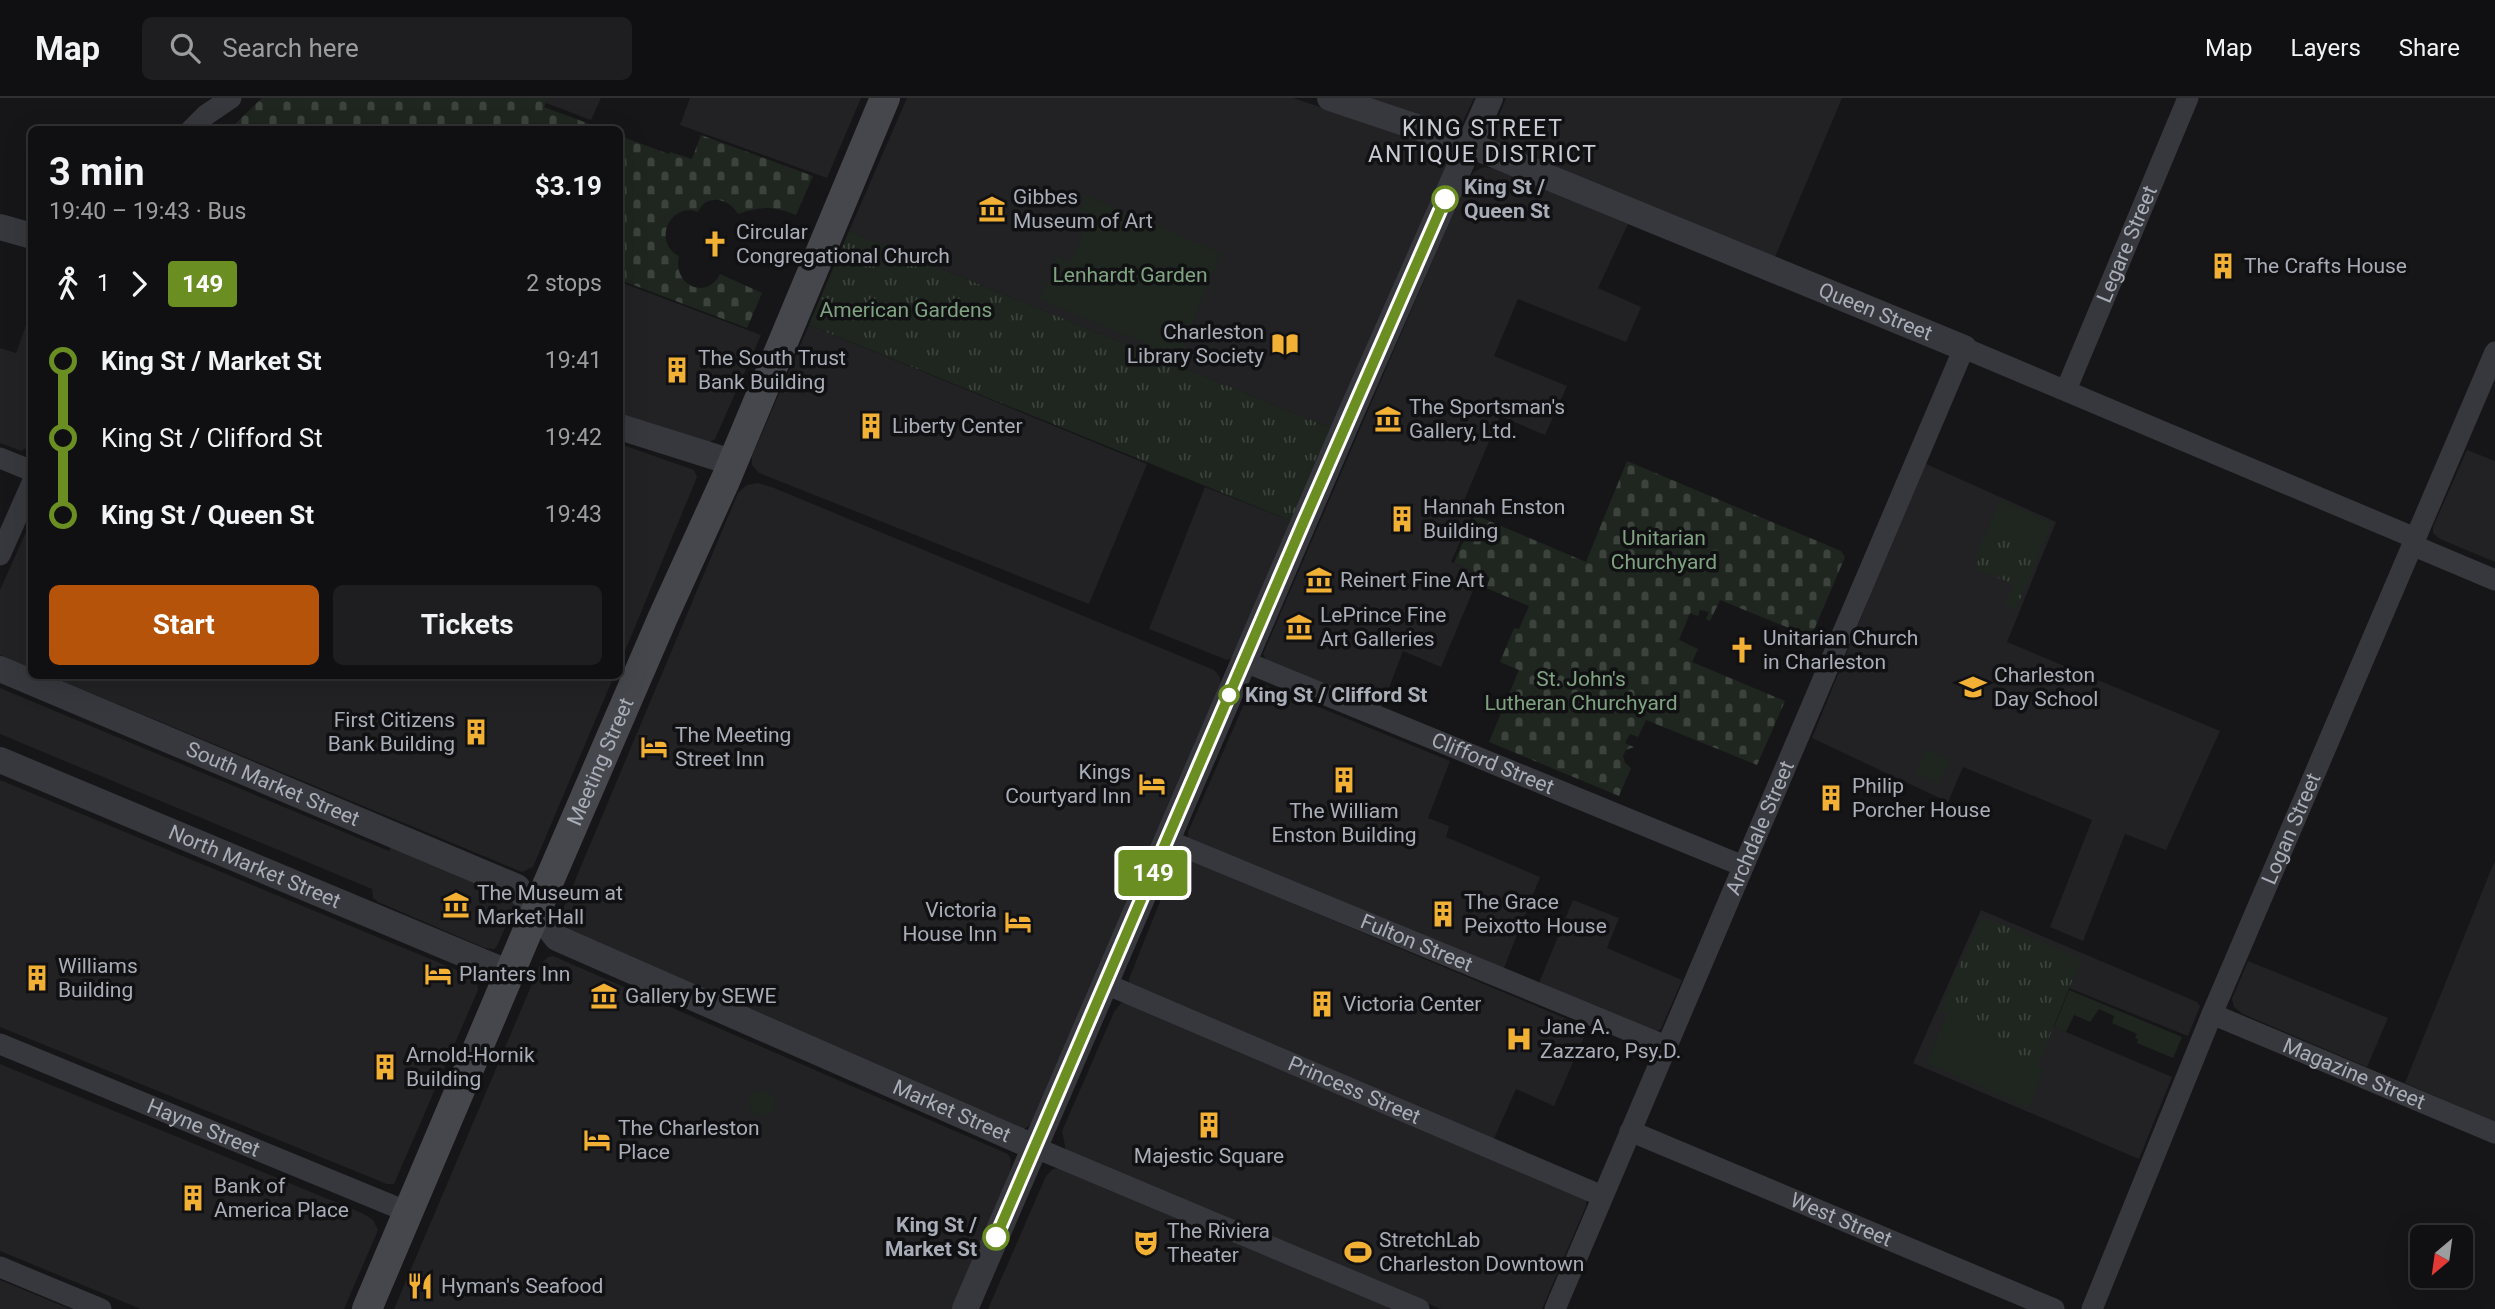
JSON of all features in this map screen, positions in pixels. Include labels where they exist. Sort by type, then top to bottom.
[{"type":"main road","name":"Meeting Street","points":[[367,1309],[509,973],[731,463],[884,98]]},
{"type":"street","points":[[195,126],[231,98]]},
{"type":"street","name":"Queen Street","points":[[1330,98],[1470,145],[1680,230],[2066,390],[2495,580]]},
{"type":"street","points":[[965,1309],[1395,310],[1490,98]]},
{"type":"street","name":"Legare Street","points":[[2066,390],[2188,98]]},
{"type":"street","points":[[0,227],[28,235]]},
{"type":"street","name":"Archdale Street","points":[[1555,1309],[1964,348]]},
{"type":"street","name":"Logan Street","points":[[2092,1309],[2213,1014],[2495,352]]},
{"type":"street","points":[[623,428],[731,463]]},
{"type":"street","points":[[0,458],[28,469]]},
{"type":"street","points":[[0,555],[28,492]]},
{"type":"street","name":"Clifford Street","points":[[1243,661],[1743,866]]},
{"type":"street","name":"South Market Street","points":[[0,669],[517,887],[536,911]]},
{"type":"street","name":"North Market Street","points":[[0,760],[509,973]]},
{"type":"street","name":"Fulton Street","points":[[1167,840],[1666,1046]]},
{"type":"street","name":"Market Street","points":[[536,911],[557,938],[1035,1148],[1419,1309]]},
{"type":"street","name":"Princess Street","points":[[1106,984],[1602,1196]]},
{"type":"street","name":"Magazine Street","points":[[2213,1014],[2495,1133]]},
{"type":"street","name":"Hayne Street","points":[[0,1044],[408,1212]]},
{"type":"street","name":"West Street","points":[[1630,1131],[2054,1309]]},
{"type":"street","points":[[0,1267],[102,1309]]},
{"type":"shaded area","points":[[545,98],[601,98],[591,120],[543,102]]},
{"type":"shaded area","points":[[690,98],[861,98],[827,178],[680,125]]},
{"type":"shaded area","points":[[907,98],[1293,98],[1439,147],[1446,154],[1447,164],[1333,429],[849,231]]},
{"type":"shaded area","points":[[1356,98],[1474,98],[1460,128]]},
{"type":"shaded area","points":[[1506,98],[1842,98],[1773,262],[1495,147],[1490,139]]},
{"type":"shaded area","points":[[1483,167],[1497,169],[1628,224],[1598,288],[1641,307],[1626,342],[1518,299],[1494,356],[1567,386],[1545,435],[1500,416],[1462,505],[1474,510],[1451,562],[1480,574],[1441,667],[1403,651],[1381,709],[1267,662],[1263,654],[1467,181],[1474,172]]},
{"type":"shaded area","name":"The South Trust Bank Building","points":[[623,283],[761,335],[715,439],[708,443],[623,417]]},
{"type":"shaded area","points":[[28,319],[28,445],[21,451],[0,443],[0,348],[16,353]]},
{"type":"shaded area","points":[[809,325],[1147,464],[1089,604],[759,473],[752,465],[752,456]]},
{"type":"shaded area","points":[[623,445],[694,470],[697,477],[623,656]]},
{"type":"shaded area","points":[[2467,450],[2495,461],[2495,562],[2440,539],[2433,533],[2433,527]]},
{"type":"shaded area","name":"Charleston Day School","points":[[1924,463],[2056,522],[2007,642],[2220,731],[2166,850],[2125,834],[2083,941],[2050,927],[2092,820],[1963,767],[1948,802],[1812,738]]},
{"type":"shaded area","points":[[758,483],[1214,670],[1220,677],[1221,688],[1037,1115],[1029,1126],[1023,1129],[563,929],[563,909],[738,493],[747,485]]},
{"type":"shaded area","points":[[1205,487],[1294,522],[1234,657],[1227,660],[1149,629]]},
{"type":"shaded area","points":[[28,528],[28,667],[0,655],[0,590]]},
{"type":"shaded area","points":[[57,679],[613,679],[533,867],[522,872]]},
{"type":"shaded area","points":[[1265,685],[1450,761],[1428,818],[1449,826],[1446,837],[1540,877],[1502,973],[1188,840],[1188,832],[1248,695],[1255,687]]},
{"type":"shaded area","points":[[0,688],[389,851],[392,846],[508,893],[515,906],[497,946],[494,949],[485,948],[378,902],[373,898],[372,889],[0,734]]},
{"type":"shaded area","points":[[0,780],[471,976],[477,981],[478,990],[394,1184],[387,1184],[0,1027]]},
{"type":"shaded area","points":[[1185,860],[1588,1028],[1554,1106],[1516,1089],[1492,1143],[1129,988],[1129,979],[1173,869]]},
{"type":"shaded area","points":[[2495,860],[2495,1122],[2405,1083]]},
{"type":"shaded area","points":[[1573,900],[1619,918],[1607,948],[1682,980],[1661,1029],[1652,1034],[1537,988]]},
{"type":"shaded area","points":[[1981,910],[2197,1002],[2200,1006],[2188,1036],[2069,988],[2052,1026],[2172,1077],[2139,1159],[1913,1063]]},
{"type":"shaded area","name":"The Charleston Place","points":[[553,956],[1008,1154],[1011,1159],[1010,1172],[952,1309],[394,1309],[540,965]]},
{"type":"shaded area","points":[[2248,961],[2388,1018],[2367,1067],[2243,1014],[2234,1007],[2232,999]]},
{"type":"shaded area","points":[[1131,1002],[1586,1199],[1586,1206],[1542,1309],[1441,1309],[1078,1159],[1066,1151],[1062,1131],[1114,1012],[1121,1003]]},
{"type":"shaded area","name":"Bank of America Place","points":[[0,1064],[362,1213],[373,1220],[378,1230],[344,1309],[141,1309],[0,1251]]},
{"type":"shaded area","points":[[1060,1168],[1397,1309],[988,1309],[1046,1176],[1053,1169]]},
{"type":"shaded area","points":[[0,1280],[70,1309],[0,1309]]},
{"type":"green space","points":[[262,98],[548,98],[544,107],[595,126],[233,126]]},
{"type":"green space","points":[[701,135],[813,176],[796,215],[767,208],[738,214],[729,204],[712,200],[706,202],[698,212],[679,212],[668,225],[667,242],[671,250],[679,256],[678,266],[685,282],[699,288],[707,287],[720,274],[762,293],[747,328],[623,281],[623,137],[669,154],[670,152],[692,159]]},
{"type":"green space","name":"Lenhardt Garden","points":[[1083,194],[1221,253],[1178,357],[1039,299],[1056,265],[1053,263],[1056,256],[1071,262],[1083,233],[1069,227],[1072,219],[1076,220],[1084,200],[1081,198]]},
{"type":"green space","name":"American Gardens","points":[[849,231],[1333,429],[1294,522],[809,325]]},
{"type":"green space","points":[[1627,461],[1841,551],[1845,557],[1811,637],[1720,600],[1710,621],[1706,619],[1709,612],[1700,610],[1698,616],[1690,613],[1679,640],[1698,649],[1692,662],[1785,701],[1757,765],[1646,720],[1638,737],[1630,734],[1625,743],[1634,747],[1626,750],[1623,756],[1625,763],[1631,768],[1619,796],[1489,742],[1519,670],[1500,662],[1514,628],[1519,629],[1529,606],[1486,588],[1490,578],[1454,563],[1475,515],[1586,562]]},
{"type":"green space","points":[[2000,500],[2053,523],[2039,555],[1986,532]]},
{"type":"green space","points":[[1986,532],[2039,555],[2016,609],[2004,604],[2015,584],[1975,567],[1979,559],[1975,557]]},
{"type":"green space","points":[[1926,749],[1950,760],[1939,784],[1915,774]]},
{"type":"green space","points":[[1982,916],[2081,959],[2037,1067],[1999,1050],[2003,1039],[1939,1011]]},
{"type":"green space","points":[[2069,990],[2182,1037],[2173,1058],[2137,1043],[2137,1034],[2112,1023],[2114,1016],[2099,1009],[2090,1022],[2074,1015],[2066,1032],[2054,1027]]},
{"type":"green space","points":[[1947,1015],[2003,1039],[1999,1050],[2044,1070],[2028,1108],[1926,1063]]},
{"type":"green space","points":[[762,1090],[771,1094],[775,1103],[771,1112],[762,1116],[753,1112],[749,1103],[753,1094]]},
{"type":"bus line","name":"149","points":[[996,1237],[1445,199]]},
{"type":"place","name":"King St / Queen St","points":[[1445,199]]},
{"type":"place","name":"Gibbes Museum of Art","points":[[992,209]]},
{"type":"place","name":"Circular Congregational Church","points":[[715,244]]},
{"type":"place","name":"The Crafts House","points":[[2223,266]]},
{"type":"place","name":"Charleston Library Society","points":[[1285,344]]},
{"type":"place","name":"The South Trust Bank Building","points":[[677,370]]},
{"type":"place","name":"The Sportsman's Gallery, Ltd.","points":[[1388,419]]},
{"type":"place","name":"Liberty Center","points":[[871,426]]},
{"type":"place","name":"Hannah Enston Building","points":[[1402,519]]},
{"type":"place","name":"Reinert Fine Art","points":[[1319,580]]},
{"type":"place","name":"LePrince Fine Art Galleries","points":[[1299,627]]},
{"type":"place","name":"Unitarian Church in Charleston","points":[[1742,650]]},
{"type":"place","name":"Charleston Day School","points":[[1973,687]]},
{"type":"place","name":"King St / Clifford St","points":[[1229,695]]},
{"type":"place","name":"First Citizens Bank Building","points":[[476,732]]},
{"type":"place","name":"The Meeting Street Inn","points":[[654,747]]},
{"type":"place","name":"The William Enston Building","points":[[1344,780]]},
{"type":"place","name":"Kings Courtyard Inn","points":[[1152,784]]},
{"type":"place","name":"Philip Porcher House","points":[[1831,798]]},
{"type":"place","name":"The Museum at Market Hall","points":[[456,905]]},
{"type":"place","name":"The Grace Peixotto House","points":[[1443,914]]},
{"type":"place","name":"Victoria House Inn","points":[[1018,922]]},
{"type":"place","name":"Planters Inn","points":[[438,974]]},
{"type":"place","name":"Williams Building","points":[[37,978]]},
{"type":"place","name":"Gallery by SEWE","points":[[604,996]]},
{"type":"place","name":"Victoria Center","points":[[1322,1004]]},
{"type":"place","name":"Jane A. Zazzaro, Psy.D.","points":[[1519,1039]]},
{"type":"place","name":"Arnold-Hornik Building","points":[[385,1067]]},
{"type":"place","name":"Majestic Square","points":[[1209,1125]]},
{"type":"place","name":"The Charleston Place","points":[[597,1140]]},
{"type":"place","name":"Bank of America Place","points":[[193,1198]]},
{"type":"place","name":"King St / Market St","points":[[996,1237]]},
{"type":"place","name":"The Riviera Theater","points":[[1146,1243]]},
{"type":"place","name":"StretchLab Charleston Downtown","points":[[1358,1252]]},
{"type":"place","name":"Hyman's Seafood","points":[[420,1286]]},
{"type":"district","name":"KING STREET ANTIQUE DISTRICT","points":[[1483,141]]},
{"type":"park label","name":"Unitarian Churchyard","points":[[1664,550]]},
{"type":"park label","name":"St. John's Lutheran Churchyard","points":[[1581,691]]}]
